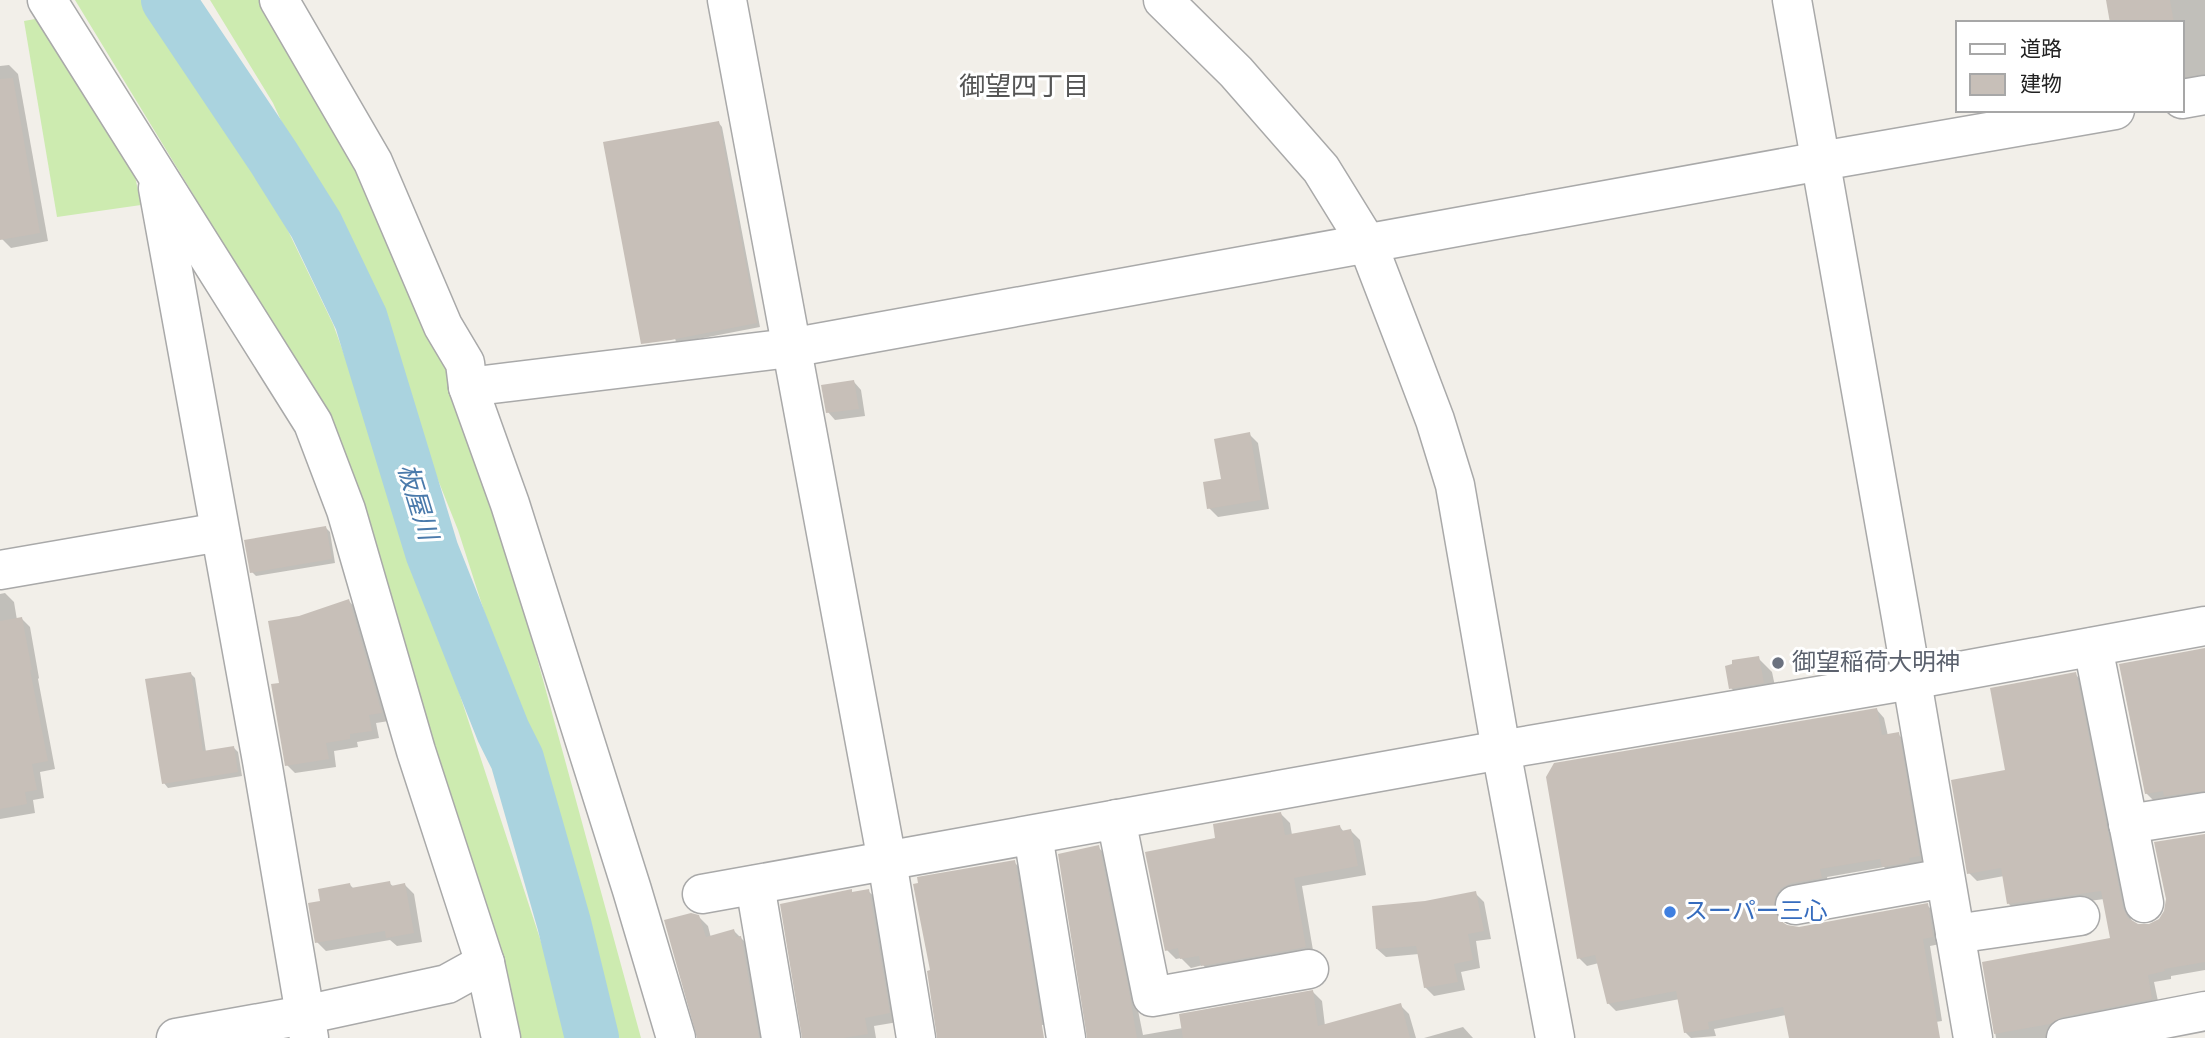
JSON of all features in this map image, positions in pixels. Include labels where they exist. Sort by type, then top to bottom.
[{"type":"street","points":[[47,0],[313,423],[346,510],[416,751],[485,963],[501,1038]]},
{"type":"street","points":[[279,0],[373,162],[443,326],[465,363],[468,387],[518,531],[677,1038]]},
{"type":"street","points":[[727,0],[887,861],[916,1038]]},
{"type":"street","points":[[1163,0],[1236,72],[1321,169],[1368,245],[1435,420],[1455,485],[1555,1038]]},
{"type":"street","points":[[1792,0],[1973,1038]]},
{"type":"street","points":[[2184,99],[2205,95]]},
{"type":"street","points":[[468,387],[790,348],[2103,112]]},
{"type":"street","points":[[156,173],[212,477],[307,1027]]},
{"type":"street","points":[[0,570],[220,532]]},
{"type":"street","points":[[702,894],[2205,626]]},
{"type":"street","points":[[2094,647],[2144,903]]},
{"type":"street","points":[[2128,824],[2205,811]]},
{"type":"street","points":[[1116,820],[1152,997],[1309,969]]},
{"type":"street","points":[[1033,835],[1066,1038]]},
{"type":"street","points":[[1795,905],[1945,878]]},
{"type":"street","points":[[755,885],[781,1038]]},
{"type":"street","points":[[1955,934],[2080,916]]},
{"type":"street","points":[[176,1038],[307,1027],[447,984],[485,963]]},
{"type":"street","points":[[2066,1038],[2205,1011]]},
{"type":"green space","points":[[75,0],[142,0],[265,183],[333,324],[383,461],[548,963],[566,1038],[517,1038],[323,432],[193,194]]},
{"type":"green space","points":[[210,0],[265,0],[283,25],[445,353],[505,541],[641,1038],[613,1038],[551,820],[458,530],[389,357],[273,103]]},
{"type":"green space","points":[[46,17],[130,152],[141,205],[57,217],[24,21]]},
{"type":"building","points":[[2106,0],[2170,0],[2174,21],[2110,21]]},
{"type":"building","points":[[13,78],[40,233],[0,240],[0,79]]},
{"type":"building","points":[[719,121],[757,323],[641,344],[603,142]]},
{"type":"building","points":[[854,380],[859,409],[826,413],[821,385]]},
{"type":"building","points":[[1250,432],[1261,500],[1207,509],[1203,482],[1221,479],[1214,439]]},
{"type":"building","points":[[326,526],[332,559],[250,573],[244,540]]},
{"type":"building","points":[[349,599],[382,713],[369,715],[372,731],[350,734],[350,739],[326,743],[329,759],[285,766],[271,684],[279,683],[268,621],[299,616]]},
{"type":"building","points":[[22,617],[48,761],[32,764],[37,790],[25,792],[27,804],[0,809],[0,621]]},
{"type":"building","points":[[2205,648],[2205,791],[2164,796],[2163,791],[2145,794],[2119,664]]},
{"type":"building","points":[[1759,656],[1764,683],[1729,689],[1725,666],[1732,664],[1732,660]]},
{"type":"building","points":[[191,672],[203,751],[234,746],[238,772],[162,784],[145,679]]},
{"type":"building","points":[[2076,672],[2123,908],[2128,918],[2138,924],[2149,924],[2159,919],[2166,899],[2154,842],[2205,834],[2205,962],[2164,969],[2165,971],[2148,975],[2152,999],[2062,1017],[2050,1024],[1994,1034],[1982,962],[2110,938],[2101,891],[2007,904],[2001,868],[1967,874],[1951,780],[2005,770],[1990,688]]},
{"type":"building","name":"スーパー三心","points":[[1877,708],[1882,735],[1899,732],[1920,856],[1909,858],[1910,862],[1882,867],[1880,859],[1820,869],[1822,878],[1791,883],[1781,888],[1775,897],[1774,910],[1779,920],[1799,927],[1928,903],[1933,937],[1923,939],[1940,1038],[1789,1038],[1783,1007],[1708,1022],[1709,1029],[1684,1033],[1676,991],[1607,1004],[1595,955],[1577,959],[1546,777],[1554,763]]},
{"type":"building","points":[[1281,812],[1285,835],[1340,825],[1341,831],[1351,829],[1358,866],[1294,878],[1306,947],[1201,966],[1199,956],[1180,959],[1178,948],[1165,951],[1145,852],[1215,838],[1213,824]]},
{"type":"building","points":[[1099,845],[1137,1038],[1087,1038],[1058,854]]},
{"type":"building","points":[[1015,860],[1044,1038],[937,1038],[927,971],[930,970],[913,884],[918,883],[917,877]]},
{"type":"building","points":[[390,881],[391,886],[405,883],[414,933],[386,938],[385,931],[315,943],[308,903],[320,901],[318,889],[350,883],[351,888]]},
{"type":"building","points":[[852,889],[852,892],[869,889],[890,1013],[865,1018],[868,1034],[844,1038],[802,1038],[780,904]]},
{"type":"building","points":[[1476,891],[1484,931],[1468,934],[1473,960],[1454,964],[1458,982],[1424,988],[1416,946],[1376,949],[1372,906],[1425,901]]},
{"type":"building","points":[[691,913],[699,915],[706,937],[734,929],[736,937],[741,936],[759,1038],[697,1038],[664,920]]},
{"type":"building","points":[[1313,990],[1318,1026],[1401,1003],[1410,1038],[1183,1038],[1179,1014]]},
{"type":"waterway","name":"板屋川","points":[[168,0],[316,225],[361,319],[432,552],[503,731],[517,759],[564,923],[592,1038]]},
{"type":"place","name":"御望稲荷大明神","points":[[1778,663]]},
{"type":"place","name":"スーパー三心","points":[[1670,912]]},
{"type":"district","name":"御望四丁目","points":[[1024,87]]}]
